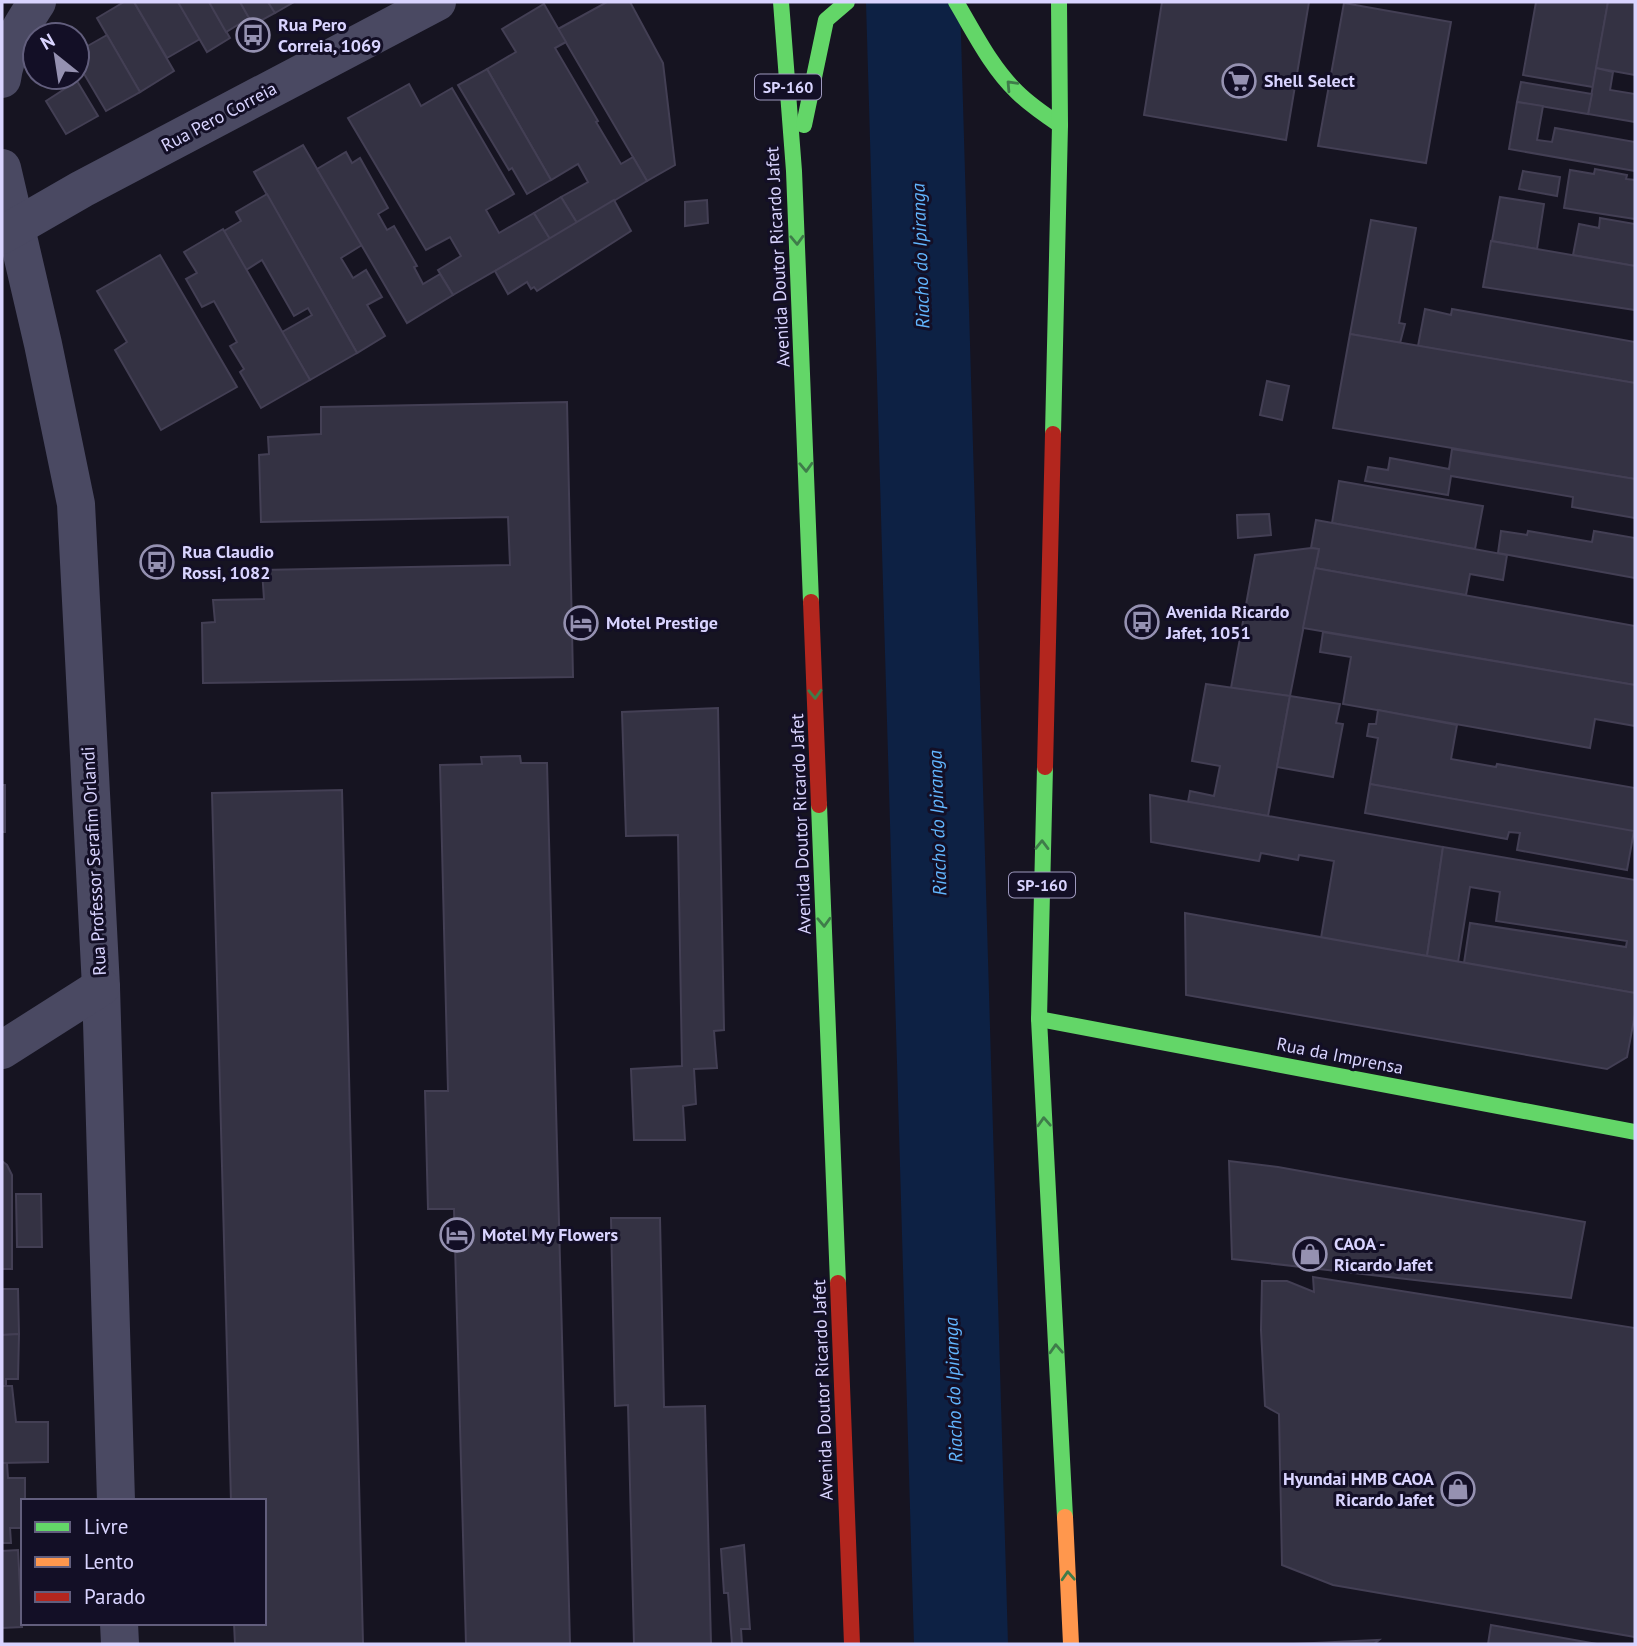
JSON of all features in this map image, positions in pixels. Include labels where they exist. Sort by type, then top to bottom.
[{"type":"main road","name":"Avenida Doutor Ricardo Jafet","points":[[782,2],[794,171],[852,1644]]},
{"type":"main road","points":[[794,171],[826,20],[847,2]]},
{"type":"main road","points":[[956,2],[1007,82],[1060,125]]},
{"type":"main road","name":"SP-160","points":[[1059,2],[1060,125],[1038,1019],[1071,1644]]},
{"type":"main road","name":"Rua da Imprensa","points":[[1038,1019],[1635,1132]]},
{"type":"street","points":[[2,79],[4,61],[20,28],[37,2]]},
{"type":"street","name":"Rua Pero Correia","points":[[9,231],[82,189],[438,2]]},
{"type":"street","name":"Rua Professor Serafim Orlandi","points":[[2,168],[9,231],[43,344],[76,504],[101,988],[116,1499]]},
{"type":"street","points":[[2,1050],[101,988]]},
{"type":"street","points":[[119,1625],[120,1644]]},
{"type":"building","points":[[124,2],[134,2],[174,71],[140,92],[97,18]]},
{"type":"building","points":[[134,2],[178,2],[200,39],[167,58]]},
{"type":"building","points":[[178,2],[209,2],[230,38],[207,52]]},
{"type":"building","points":[[209,2],[240,2],[249,18],[226,32]]},
{"type":"building","points":[[240,2],[268,2],[275,13],[253,25]]},
{"type":"building","points":[[268,2],[294,2],[275,13]]},
{"type":"building","points":[[607,2],[630,2],[663,63],[675,165],[647,181],[558,29]]},
{"type":"building","points":[[1162,2],[1309,2],[1286,140],[1144,115]]},
{"type":"building","points":[[1536,2],[1608,2],[1593,87],[1523,75]]},
{"type":"building","points":[[1608,2],[1635,2],[1635,75],[1596,68]]},
{"type":"building","points":[[1344,3],[1451,22],[1426,163],[1318,146]]},
{"type":"building","points":[[544,4],[566,42],[555,48],[598,121],[596,122],[621,164],[633,157],[647,181],[577,223],[561,197],[588,182],[578,164],[551,180],[487,69],[516,52],[502,29]]},
{"type":"building","points":[[107,35],[140,92],[106,111],[91,86],[91,44]]},
{"type":"building","points":[[1596,68],[1613,72],[1610,90],[1635,94],[1635,122],[1588,114]]},
{"type":"building","points":[[487,69],[551,180],[527,194],[512,168],[509,170],[458,85]]},
{"type":"building","points":[[1521,82],[1592,94],[1588,114],[1517,102]]},
{"type":"building","points":[[409,84],[421,106],[452,88],[514,194],[486,210],[499,233],[534,213],[550,239],[453,295],[438,270],[461,256],[450,237],[426,250],[348,118]]},
{"type":"building","points":[[62,91],[83,91],[98,116],[66,134],[46,101]]},
{"type":"building","points":[[1517,102],[1543,106],[1537,140],[1552,142],[1555,128],[1635,142],[1635,171],[1509,149]]},
{"type":"building","points":[[303,145],[362,245],[341,258],[353,278],[366,270],[382,297],[367,305],[385,336],[357,353],[254,172]]},
{"type":"building","points":[[346,152],[352,163],[360,158],[388,208],[378,214],[387,230],[394,226],[417,266],[414,267],[423,284],[440,274],[453,295],[407,323],[317,169]]},
{"type":"building","points":[[1595,169],[1627,175],[1626,179],[1635,180],[1635,219],[1564,208],[1570,170],[1594,174]]},
{"type":"building","points":[[1523,171],[1560,177],[1557,196],[1519,189]]},
{"type":"building","points":[[267,194],[357,353],[310,380],[282,332],[312,315],[308,308],[294,316],[262,260],[246,270],[224,231],[241,221],[236,212]]},
{"type":"building","points":[[561,197],[577,223],[550,239],[534,213]]},
{"type":"building","points":[[1500,197],[1544,204],[1537,249],[1492,241]]},
{"type":"building","points":[[614,200],[631,231],[537,291],[534,287],[531,289],[527,282],[508,294],[495,271]]},
{"type":"building","points":[[707,200],[708,223],[685,226],[685,202]]},
{"type":"building","points":[[1600,218],[1635,224],[1635,266],[1573,255],[1579,224],[1599,228]]},
{"type":"building","points":[[1371,220],[1416,228],[1399,323],[1405,324],[1400,343],[1350,334]]},
{"type":"building","points":[[223,229],[310,380],[261,408],[240,372],[244,369],[230,346],[237,342],[214,301],[202,307],[186,279],[197,273],[184,252]]},
{"type":"building","points":[[1491,241],[1635,266],[1635,310],[1483,287]]},
{"type":"building","points":[[160,255],[237,387],[161,430],[115,350],[127,342],[97,291]]},
{"type":"building","points":[[1425,309],[1451,315],[1452,309],[1635,342],[1635,383],[1418,346]]},
{"type":"building","points":[[1350,334],[1635,383],[1635,479],[1333,428]]},
{"type":"building","points":[[1267,381],[1289,386],[1282,420],[1260,415]]},
{"type":"building","points":[[567,402],[573,677],[203,683],[202,623],[215,622],[213,600],[264,599],[262,570],[510,565],[508,517],[261,522],[259,455],[269,454],[268,437],[321,434],[321,407]]},
{"type":"building","points":[[1452,449],[1635,479],[1635,518],[1572,507],[1573,497],[1451,476],[1448,495],[1365,481],[1368,467],[1388,470],[1390,458],[1449,469]]},
{"type":"building","points":[[1339,481],[1483,506],[1475,549],[1332,523]]},
{"type":"building","points":[[1269,514],[1271,535],[1238,538],[1237,515]]},
{"type":"building","points":[[1316,520],[1507,555],[1503,580],[1470,574],[1466,595],[1315,568],[1319,549],[1311,548]]},
{"type":"building","points":[[1501,531],[1527,535],[1528,531],[1592,542],[1594,531],[1635,538],[1635,578],[1498,553]]},
{"type":"building","points":[[1319,549],[1290,696],[1231,688],[1255,555]]},
{"type":"building","points":[[1315,568],[1635,626],[1635,685],[1303,628]]},
{"type":"building","points":[[1323,632],[1635,685],[1635,726],[1595,719],[1590,748],[1343,704],[1351,657],[1320,652]]},
{"type":"building","points":[[1206,684],[1290,696],[1268,816],[1188,802],[1190,791],[1214,796],[1220,766],[1192,761]]},
{"type":"building","points":[[1290,696],[1340,704],[1336,723],[1343,724],[1333,777],[1277,767]]},
{"type":"building","points":[[718,708],[724,1030],[714,1031],[717,1068],[694,1069],[696,1104],[683,1106],[685,1140],[634,1140],[631,1069],[682,1066],[678,835],[626,836],[622,712]]},
{"type":"building","points":[[1378,710],[1457,725],[1451,759],[1496,767],[1497,764],[1635,788],[1635,832],[1370,784],[1378,738],[1367,736],[1369,724],[1376,724]]},
{"type":"building","points":[[520,756],[521,763],[547,763],[570,1644],[466,1644],[454,1209],[428,1209],[425,1091],[448,1091],[440,765],[482,764],[481,757]]},
{"type":"building","points":[[1370,784],[1634,831],[1627,870],[1517,850],[1520,833],[1509,832],[1507,839],[1365,813]]},
{"type":"building","points":[[2,785],[5,785],[5,832],[2,832]]},
{"type":"building","points":[[342,790],[363,1644],[235,1644],[234,1625],[266,1625],[266,1499],[231,1499],[212,793]]},
{"type":"building","points":[[1150,795],[1443,847],[1427,956],[1321,938],[1334,861],[1299,855],[1298,860],[1261,853],[1259,861],[1151,842]]},
{"type":"building","points":[[1443,847],[1635,880],[1635,993],[1464,963],[1470,923],[1626,947],[1627,941],[1496,921],[1500,892],[1470,887],[1458,962],[1427,956]]},
{"type":"building","points":[[1185,913],[1635,993],[1635,1014],[1627,1057],[1607,1069],[1186,995]]},
{"type":"building","points":[[2,1161],[12,1175],[12,1269],[2,1269]]},
{"type":"building","points":[[1229,1161],[1278,1167],[1585,1222],[1571,1298],[1232,1259]]},
{"type":"building","points":[[16,1194],[41,1194],[42,1247],[17,1247]]},
{"type":"building","points":[[611,1218],[660,1218],[664,1407],[705,1406],[711,1644],[634,1644],[628,1405],[615,1406]]},
{"type":"building","name":"Hyundai HMB CAOA Ricardo Jafet","points":[[1313,1277],[1635,1328],[1635,1637],[1333,1585],[1282,1565],[1279,1414],[1265,1406],[1261,1330],[1262,1281],[1287,1281],[1314,1292]]},
{"type":"building","points":[[2,1289],[18,1289],[19,1334],[2,1335]]},
{"type":"building","points":[[19,1334],[18,1379],[6,1379],[6,1386],[2,1386],[2,1335]]},
{"type":"building","points":[[2,1386],[12,1386],[16,1422],[48,1422],[48,1462],[2,1463]]},
{"type":"building","points":[[2,1463],[7,1463],[8,1478],[25,1478],[25,1499],[21,1499],[21,1528],[10,1528],[11,1543],[2,1543]]},
{"type":"building","points":[[744,1545],[750,1629],[741,1629],[742,1644],[732,1644],[721,1549]]},
{"type":"building","points":[[18,1550],[22,1627],[2,1628],[2,1551]]},
{"type":"building","points":[[1491,1625],[1597,1644],[1488,1644]]},
{"type":"building","points":[[1379,1640],[1374,1644],[1293,1644]]},
{"type":"waterway","name":"Riacho do Ipiranga","points":[[913,2],[961,1644]]},
{"type":"traffic: fast","points":[[781,2],[794,171],[811,602]]},
{"type":"traffic: fast","points":[[804,125],[826,20],[847,2]]},
{"type":"traffic: fast","points":[[956,2],[999,72],[1027,101],[1060,125]]},
{"type":"traffic: fast","points":[[1053,434],[1060,125],[1059,2]]},
{"type":"traffic: fast","points":[[1045,767],[1039,1019],[1065,1517]]},
{"type":"traffic: fast","points":[[819,805],[838,1283]]},
{"type":"traffic: fast","points":[[1039,1019],[1635,1132]]},
{"type":"traffic: slow","points":[[1065,1517],[1071,1644]]},
{"type":"traffic: jam","points":[[1045,767],[1053,434]]},
{"type":"traffic: jam","points":[[811,602],[819,805]]},
{"type":"traffic: jam","points":[[838,1283],[852,1644]]},
{"type":"place","name":"Rua Pero Correia, 1069","points":[[253,35]]},
{"type":"place","name":"Shell Select","points":[[1239,81]]},
{"type":"place","name":"Rua Claudio Rossi, 1082","points":[[157,562]]},
{"type":"place","name":"Avenida Ricardo Jafet, 1051","points":[[1142,622]]},
{"type":"place","name":"Motel Prestige","points":[[581,623]]},
{"type":"place","name":"Motel My Flowers","points":[[457,1235]]},
{"type":"place","name":"CAOA - Ricardo Jafet","points":[[1310,1254]]},
{"type":"place","name":"Hyundai HMB CAOA Ricardo Jafet","points":[[1458,1489]]}]
